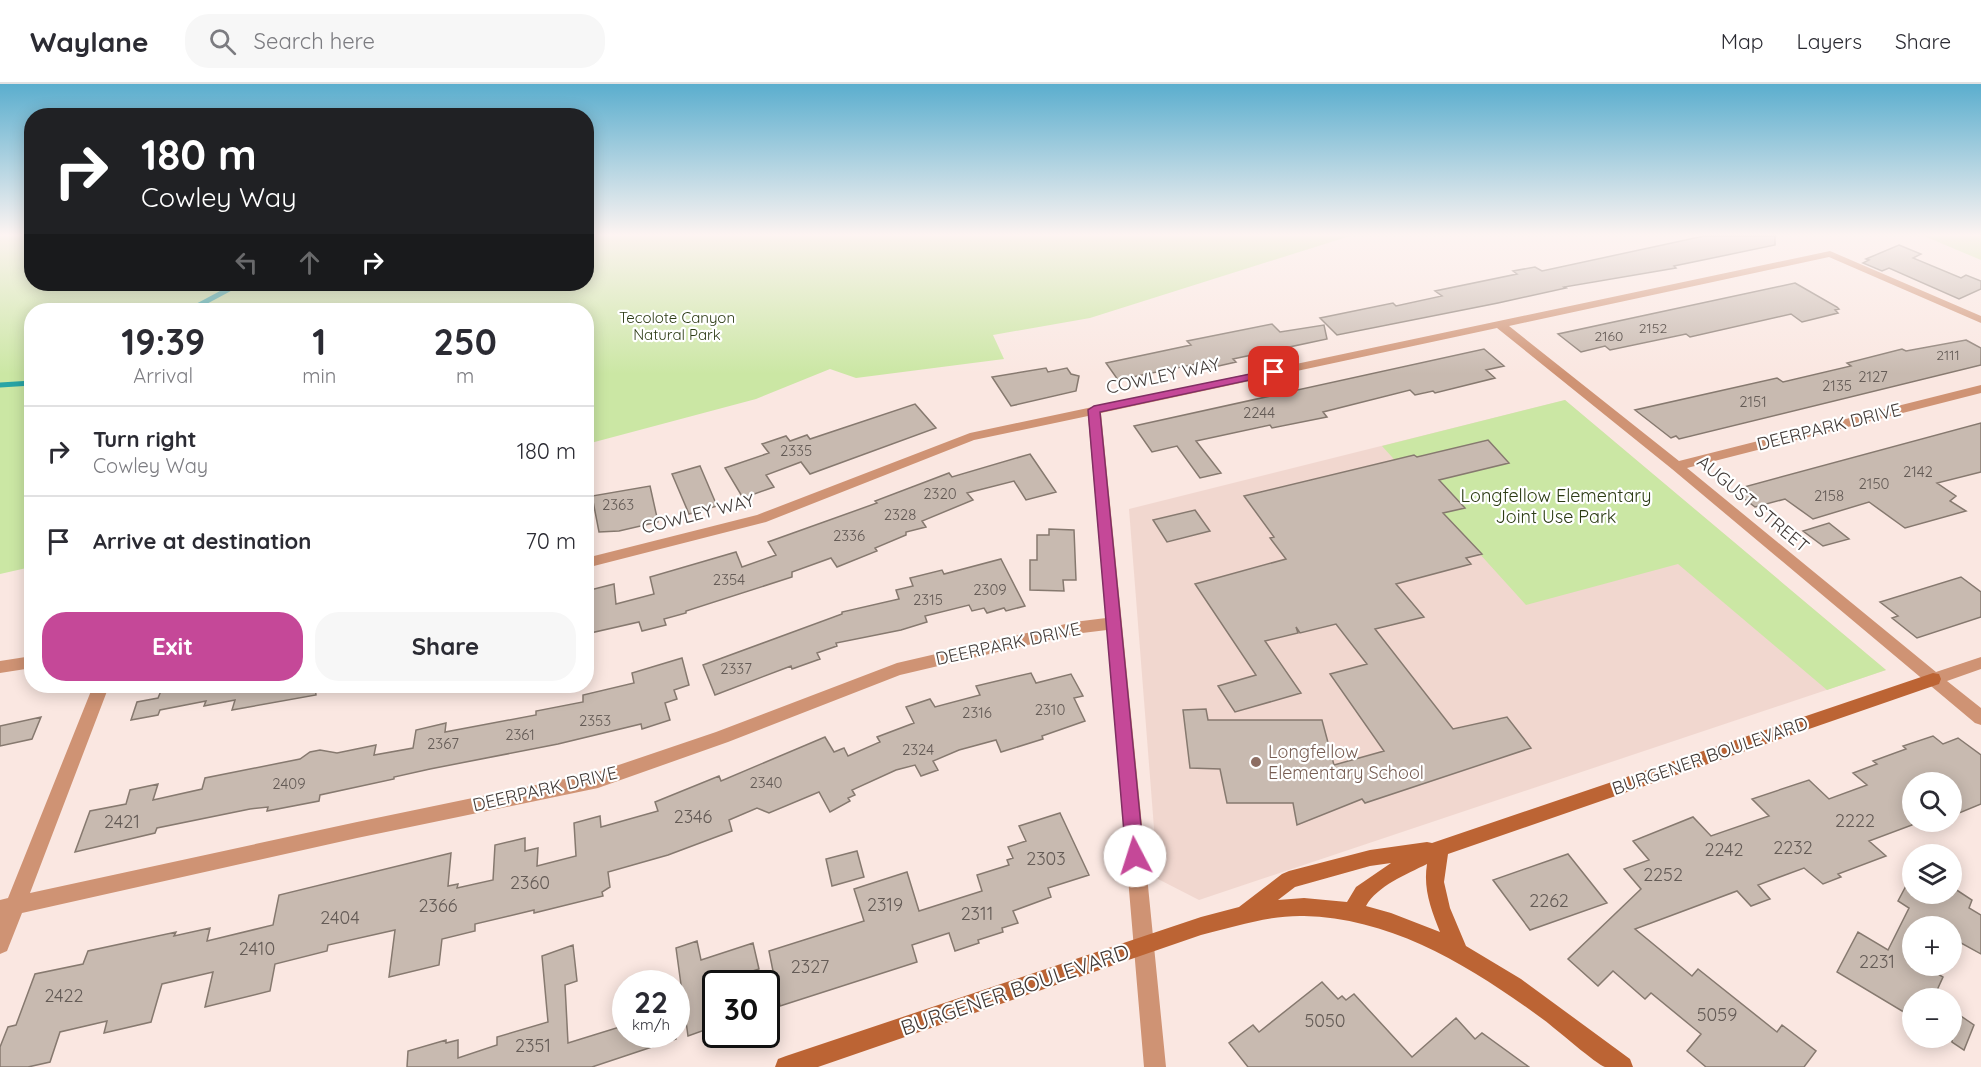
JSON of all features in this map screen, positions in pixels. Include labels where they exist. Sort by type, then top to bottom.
[{"type":"street","name":"COWLEY WAY","points":[[594,561],[761,519],[970,437],[1698,282]]},
{"type":"street","name":"COWLEY WAY","points":[[1894,282],[1981,320]]},
{"type":"street","name":"AUGUST STREET","points":[[1499,324],[1677,466],[1981,718]]},
{"type":"street","name":"DEERPARK DRIVE","points":[[1677,466],[1981,389]]},
{"type":"street","points":[[1094,410],[1155,1067]]},
{"type":"street","name":"DEERPARK DRIVE","points":[[8,907],[598,780],[722,737],[897,669],[1074,628],[1113,623]]},
{"type":"street","points":[[0,667],[24,663]]},
{"type":"street","name":"BURGENER BOULEVARD","points":[[786,1067],[1201,926],[1244,915],[1304,907],[1351,913],[1363,892],[1395,871],[1439,849],[1981,663]]},
{"type":"street","points":[[0,944],[8,907],[98,693]]},
{"type":"street","points":[[1439,849],[1434,882],[1440,908],[1458,952]]},
{"type":"street","name":"BURGENER BOULEVARD","points":[[1244,915],[1289,880],[1370,858],[1439,849]]},
{"type":"street","points":[[1351,913],[1385,920],[1458,952],[1539,1002],[1622,1067]]},
{"type":"shaded area","points":[[1565,400],[1886,670],[1199,900],[1158,879],[1129,509]]},
{"type":"green space","name":"Tecolote Canyon Natural Park","points":[[0,282],[24,282],[24,291],[594,291],[594,282],[1205,282],[1090,318],[993,335],[1004,359],[856,378],[830,369],[756,399],[594,442],[594,303],[24,303],[24,569],[0,574]]},
{"type":"green space","name":"Longfellow Elementary Joint Use Park","points":[[1565,400],[1886,670],[1827,690],[1678,564],[1526,605],[1382,446]]},
{"type":"building","points":[[1479,282],[1594,282],[1337,335],[1320,318],[1393,303],[1396,306],[1442,296],[1435,291]]},
{"type":"building","points":[[1920,282],[1981,282],[1981,289],[1959,299]]},
{"type":"building","points":[[1795,283],[1837,307],[1839,309],[1835,310],[1838,313],[1802,322],[1791,314],[1690,337],[1686,334],[1610,350],[1605,346],[1581,352],[1558,334]]},
{"type":"building","points":[[1272,324],[1280,332],[1324,325],[1327,339],[1233,359],[1236,362],[1210,368],[1205,362],[1118,380],[1106,363],[1191,345],[1187,341]]},
{"type":"building","points":[[1966,340],[1981,348],[1981,365],[1679,439],[1676,436],[1671,438],[1635,410],[1777,378],[1783,382],[1851,366],[1847,363],[1902,349],[1906,351]]},
{"type":"building","points":[[1484,349],[1504,366],[1486,370],[1495,378],[1435,393],[1433,391],[1415,395],[1410,390],[1323,412],[1327,417],[1272,428],[1270,425],[1196,441],[1221,473],[1200,478],[1177,446],[1152,452],[1134,426]]},
{"type":"building","points":[[1046,368],[1048,372],[1067,368],[1071,374],[1079,376],[1076,391],[1011,406],[992,377]]},
{"type":"building","points":[[915,404],[936,428],[810,474],[801,462],[766,475],[774,487],[743,498],[725,468],[769,453],[762,444],[786,436],[790,441],[807,435],[810,439]]},
{"type":"building","points":[[1981,423],[1981,472],[1937,483],[1956,496],[1950,501],[1966,511],[1905,528],[1869,502],[1813,519],[1785,499],[1755,507],[1733,490]]},
{"type":"building","points":[[1488,440],[1509,463],[1439,480],[1465,508],[1443,513],[1482,554],[1466,558],[1471,564],[1396,584],[1424,617],[1375,629],[1453,729],[1507,717],[1531,748],[1365,803],[1362,799],[1297,825],[1293,803],[1227,803],[1220,769],[1190,768],[1183,710],[1206,709],[1208,720],[1322,720],[1334,765],[1384,751],[1330,674],[1367,664],[1336,624],[1300,633],[1296,627],[1298,633],[1265,641],[1301,693],[1235,712],[1218,686],[1256,675],[1195,584],[1286,559],[1270,538],[1274,537],[1244,496],[1414,455],[1417,457]]},
{"type":"building","points":[[1030,454],[1056,492],[1026,500],[1014,481],[967,493],[973,500],[922,521],[926,527],[906,532],[906,535],[875,548],[877,551],[837,567],[831,558],[792,572],[792,577],[664,619],[666,625],[642,631],[639,622],[594,632],[594,589],[614,584],[616,604],[654,594],[650,577],[736,552],[742,567],[776,555],[768,542],[877,503],[875,501],[949,473],[952,477]]},
{"type":"building","points":[[700,466],[717,506],[689,514],[672,474]]},
{"type":"building","points":[[650,486],[658,522],[619,531],[599,532],[594,496]]},
{"type":"building","points":[[1195,510],[1210,531],[1167,542],[1153,520]]},
{"type":"building","points":[[1829,523],[1849,539],[1823,546],[1803,531]]},
{"type":"building","points":[[1049,529],[1074,530],[1076,580],[1063,580],[1064,591],[1030,590],[1030,560],[1037,560],[1037,535],[1049,535]]},
{"type":"building","points":[[1001,559],[1025,606],[1006,611],[1004,608],[987,613],[984,608],[972,611],[969,605],[925,616],[927,622],[901,630],[836,643],[837,646],[817,653],[820,659],[792,669],[791,666],[715,695],[703,665],[842,614],[842,612],[899,599],[896,590],[913,586],[910,578],[942,570],[944,574]]},
{"type":"building","points":[[1961,577],[1981,592],[1981,617],[1917,638],[1892,618],[1898,616],[1880,602]]},
{"type":"building","points":[[682,658],[689,685],[674,690],[677,699],[665,703],[670,720],[642,729],[641,724],[558,744],[394,777],[394,779],[320,795],[319,801],[267,811],[268,807],[250,809],[157,828],[155,833],[75,852],[90,811],[126,804],[130,790],[158,784],[153,800],[202,789],[205,778],[300,759],[310,752],[320,750],[337,753],[376,745],[374,755],[413,748],[416,730],[446,723],[445,732],[536,715],[536,711],[583,702],[583,695],[634,683],[632,673]]},
{"type":"building","points":[[1031,673],[1036,683],[1071,674],[1083,696],[1074,698],[1085,721],[1042,736],[1043,739],[1001,752],[996,740],[959,750],[933,761],[938,770],[921,776],[915,765],[896,770],[852,790],[855,795],[848,798],[850,801],[830,812],[819,792],[769,813],[757,808],[729,820],[732,831],[668,855],[608,872],[610,887],[602,892],[603,896],[534,913],[534,910],[475,924],[475,931],[442,939],[439,965],[389,977],[395,930],[328,945],[327,951],[275,964],[270,991],[205,1007],[213,972],[162,984],[151,1022],[104,1033],[107,1021],[60,1032],[50,1062],[28,1067],[0,1067],[0,1047],[8,1027],[16,1025],[35,974],[83,964],[88,951],[176,932],[174,936],[210,928],[207,941],[273,925],[279,895],[451,853],[448,886],[458,884],[457,888],[493,880],[495,845],[525,838],[525,851],[538,848],[537,866],[576,856],[574,823],[600,816],[601,827],[658,811],[655,802],[719,776],[721,781],[825,737],[834,752],[844,748],[848,756],[880,742],[877,737],[914,723],[906,707],[930,699],[935,707],[980,695],[976,686]]},
{"type":"building","points":[[160,693],[316,693],[316,695],[232,710],[235,700],[204,706],[206,701],[160,710],[158,715],[131,720],[137,702],[158,698]]},
{"type":"building","points":[[41,717],[32,739],[0,746],[0,726]]},
{"type":"building","points":[[1933,736],[1943,744],[1958,738],[1981,755],[1981,804],[1962,812],[1962,772],[1902,772],[1902,829],[1869,841],[1886,856],[1838,874],[1841,877],[1823,884],[1804,868],[1758,885],[1770,899],[1751,906],[1737,891],[1635,929],[1692,976],[1698,969],[1777,1032],[1782,1025],[1816,1051],[1804,1067],[1706,1067],[1687,1051],[1701,1034],[1651,993],[1645,999],[1613,971],[1598,986],[1568,959],[1641,889],[1624,869],[1649,860],[1633,841],[1693,817],[1711,836],[1769,816],[1752,799],[1809,780],[1829,799],[1867,785],[1853,773],[1877,764],[1873,761],[1906,749],[1903,746]]},
{"type":"building","points":[[1060,813],[1089,875],[1048,888],[1051,897],[1013,911],[1018,923],[1002,928],[1003,932],[978,940],[979,943],[955,951],[949,933],[912,945],[917,962],[780,1006],[780,970],[773,970],[769,951],[864,921],[854,889],[907,872],[919,911],[982,891],[977,875],[1009,865],[1007,860],[1013,858],[1008,847],[1026,841],[1019,826]]},
{"type":"building","points":[[857,851],[864,877],[832,886],[826,859]]},
{"type":"building","points":[[1568,854],[1607,903],[1530,930],[1493,880]]},
{"type":"building","points":[[1962,894],[1972,900],[1969,908],[1981,915],[1981,954],[1962,944],[1962,916],[1905,916],[1909,908],[1903,904],[1962,904]]},
{"type":"building","points":[[1902,922],[1902,976],[1941,976],[1943,977],[1938,988],[1902,988],[1902,1011],[1837,972],[1858,932],[1888,950]]},
{"type":"building","points":[[697,941],[701,960],[753,943],[759,969],[702,970],[702,1031],[690,1035],[690,970],[679,970],[676,948]]},
{"type":"building","points":[[573,945],[577,981],[565,985],[568,1043],[612,1029],[612,1048],[649,1048],[592,1067],[407,1067],[408,1051],[446,1040],[446,1043],[458,1040],[458,1058],[497,1045],[497,1037],[548,1022],[542,956]]},
{"type":"building","points":[[1322,982],[1338,999],[1342,996],[1346,1000],[1354,994],[1412,1057],[1456,1018],[1475,1039],[1482,1033],[1529,1067],[1248,1067],[1229,1043],[1253,1025],[1259,1032]]},
{"type":"building","points":[[1962,1017],[1974,1025],[1964,1050],[1961,1048]]},
{"type":"waterway","points":[[203,303],[225,291]]},
{"type":"waterway","points":[[0,385],[24,384]]},
{"type":"place","name":"Longfellow Elementary School","points":[[1256,762]]},
{"type":"route","points":[[1135,856],[1094,410],[1274,372]]}]
